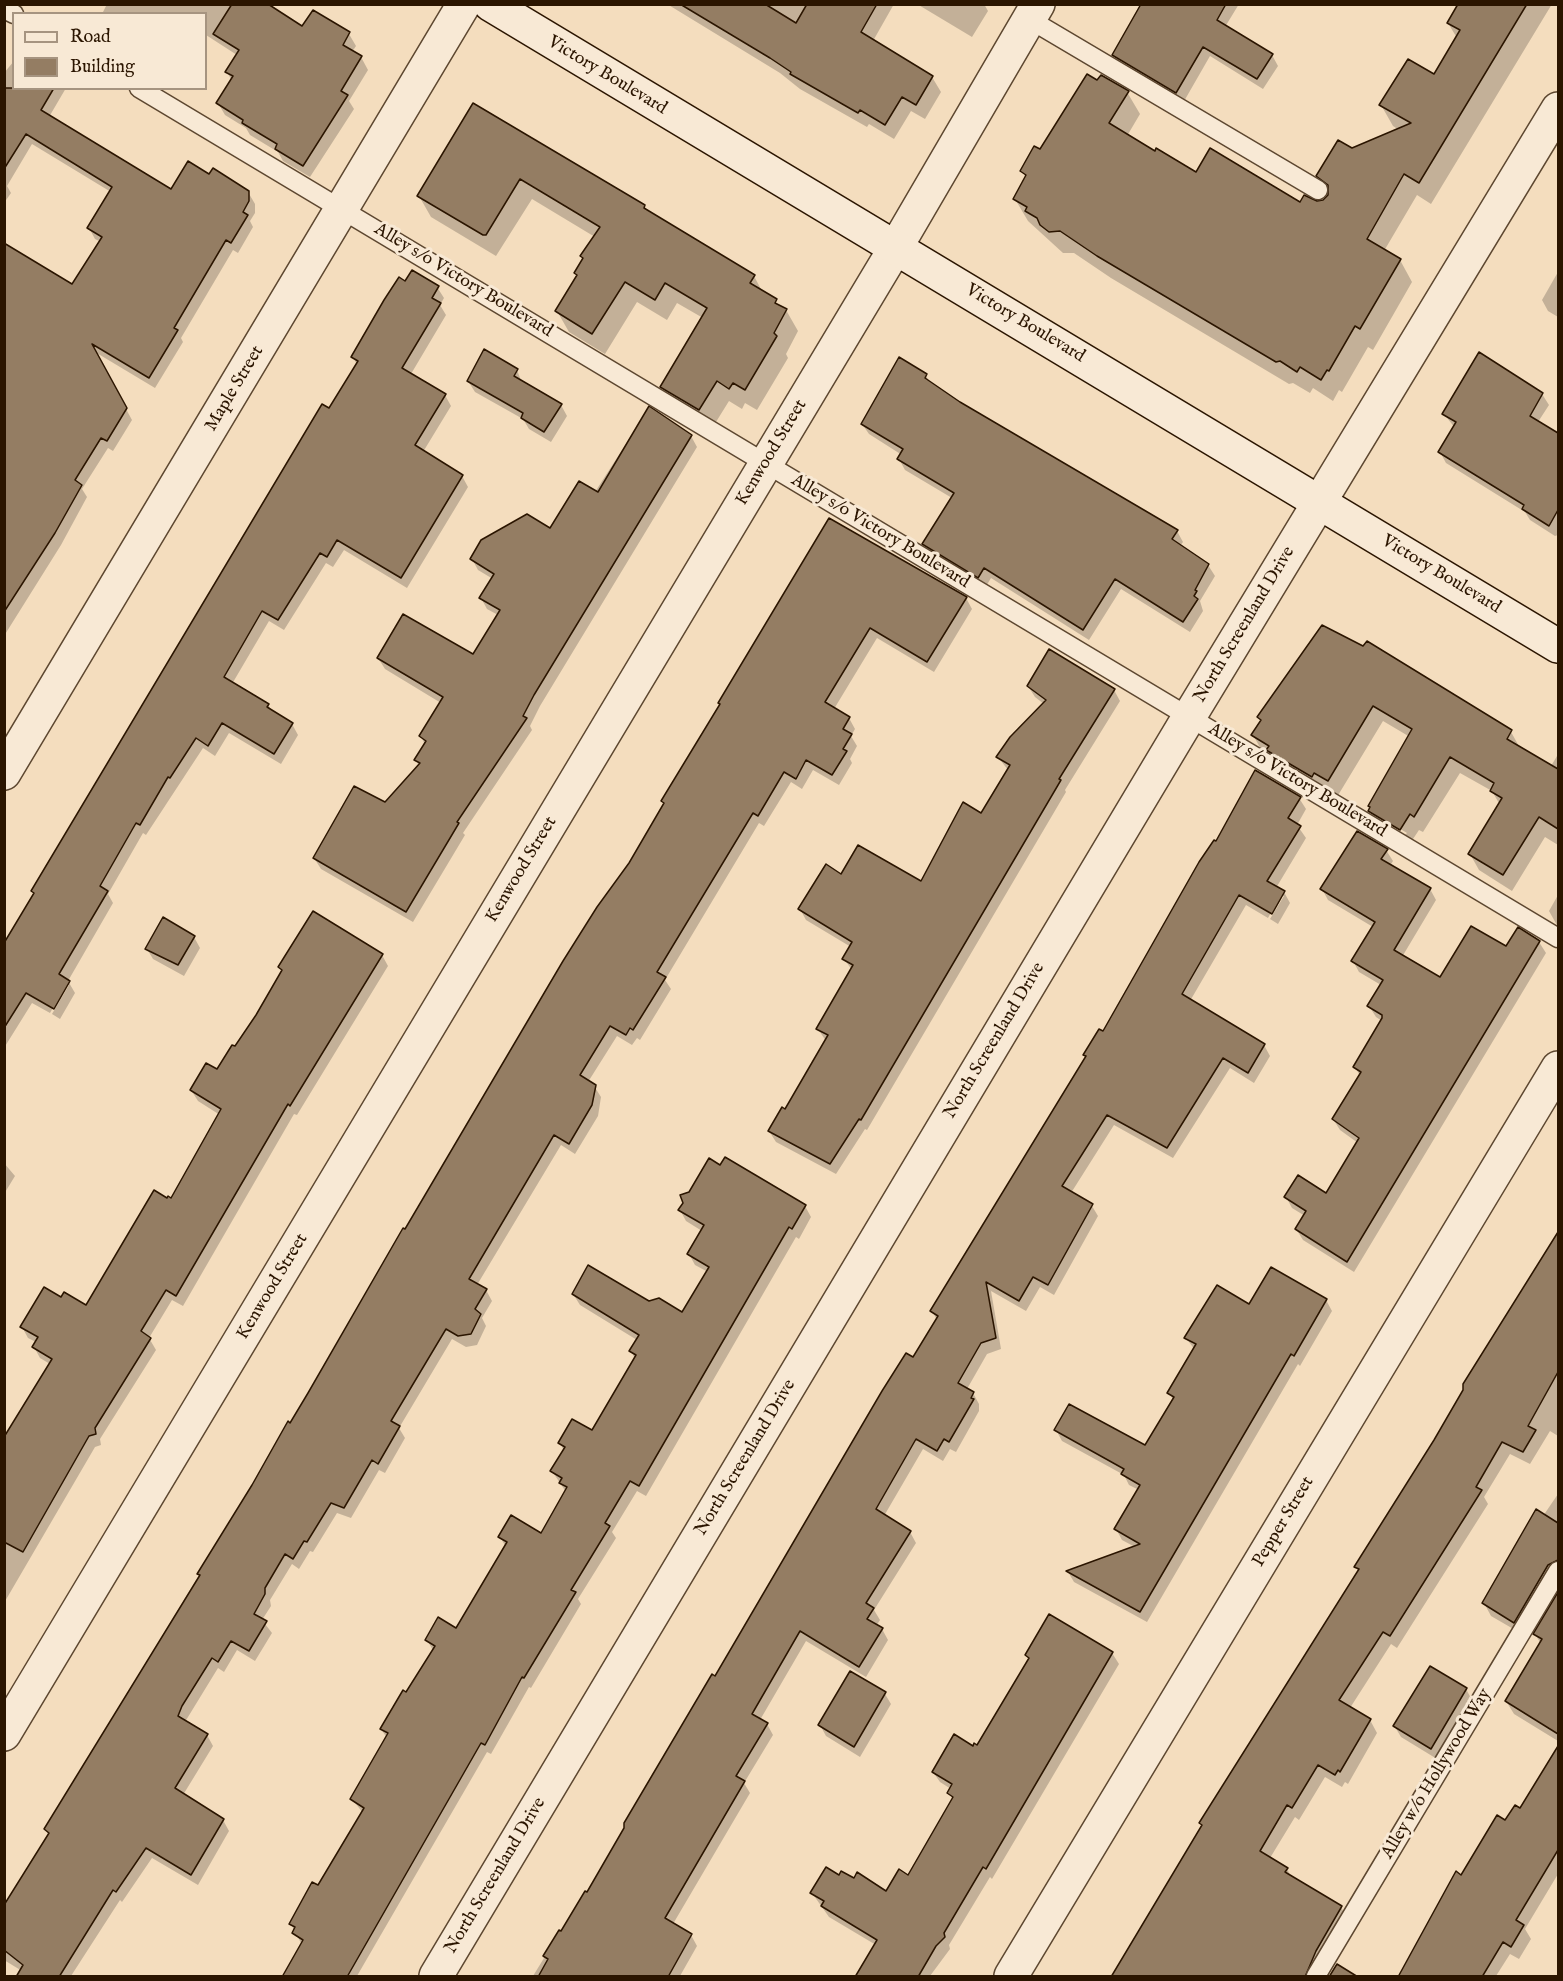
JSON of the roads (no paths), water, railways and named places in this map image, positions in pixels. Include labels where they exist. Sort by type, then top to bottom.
[{"type":"street","name":"Maple Street","points":[[4,772],[464,4]]},
{"type":"street","name":"Victory Boulevard","points":[[490,4],[1558,646]]},
{"type":"street","name":"Kenwood Street","points":[[4,1734],[896,247],[1033,12]]},
{"type":"street","name":"North Screenland Drive","points":[[436,1977],[1189,717],[1558,109]]},
{"type":"street","name":"Pepper Street","points":[[1011,1977],[1558,1068]]},
{"type":"lane","points":[[1033,12],[1318,190]]},
{"type":"lane","name":"Alley s/o Victory Boulevard","points":[[142,90],[1558,938]]},
{"type":"lane","name":"Alley w/o Hollywood Way","points":[[1316,1977],[1558,1571]]}]
